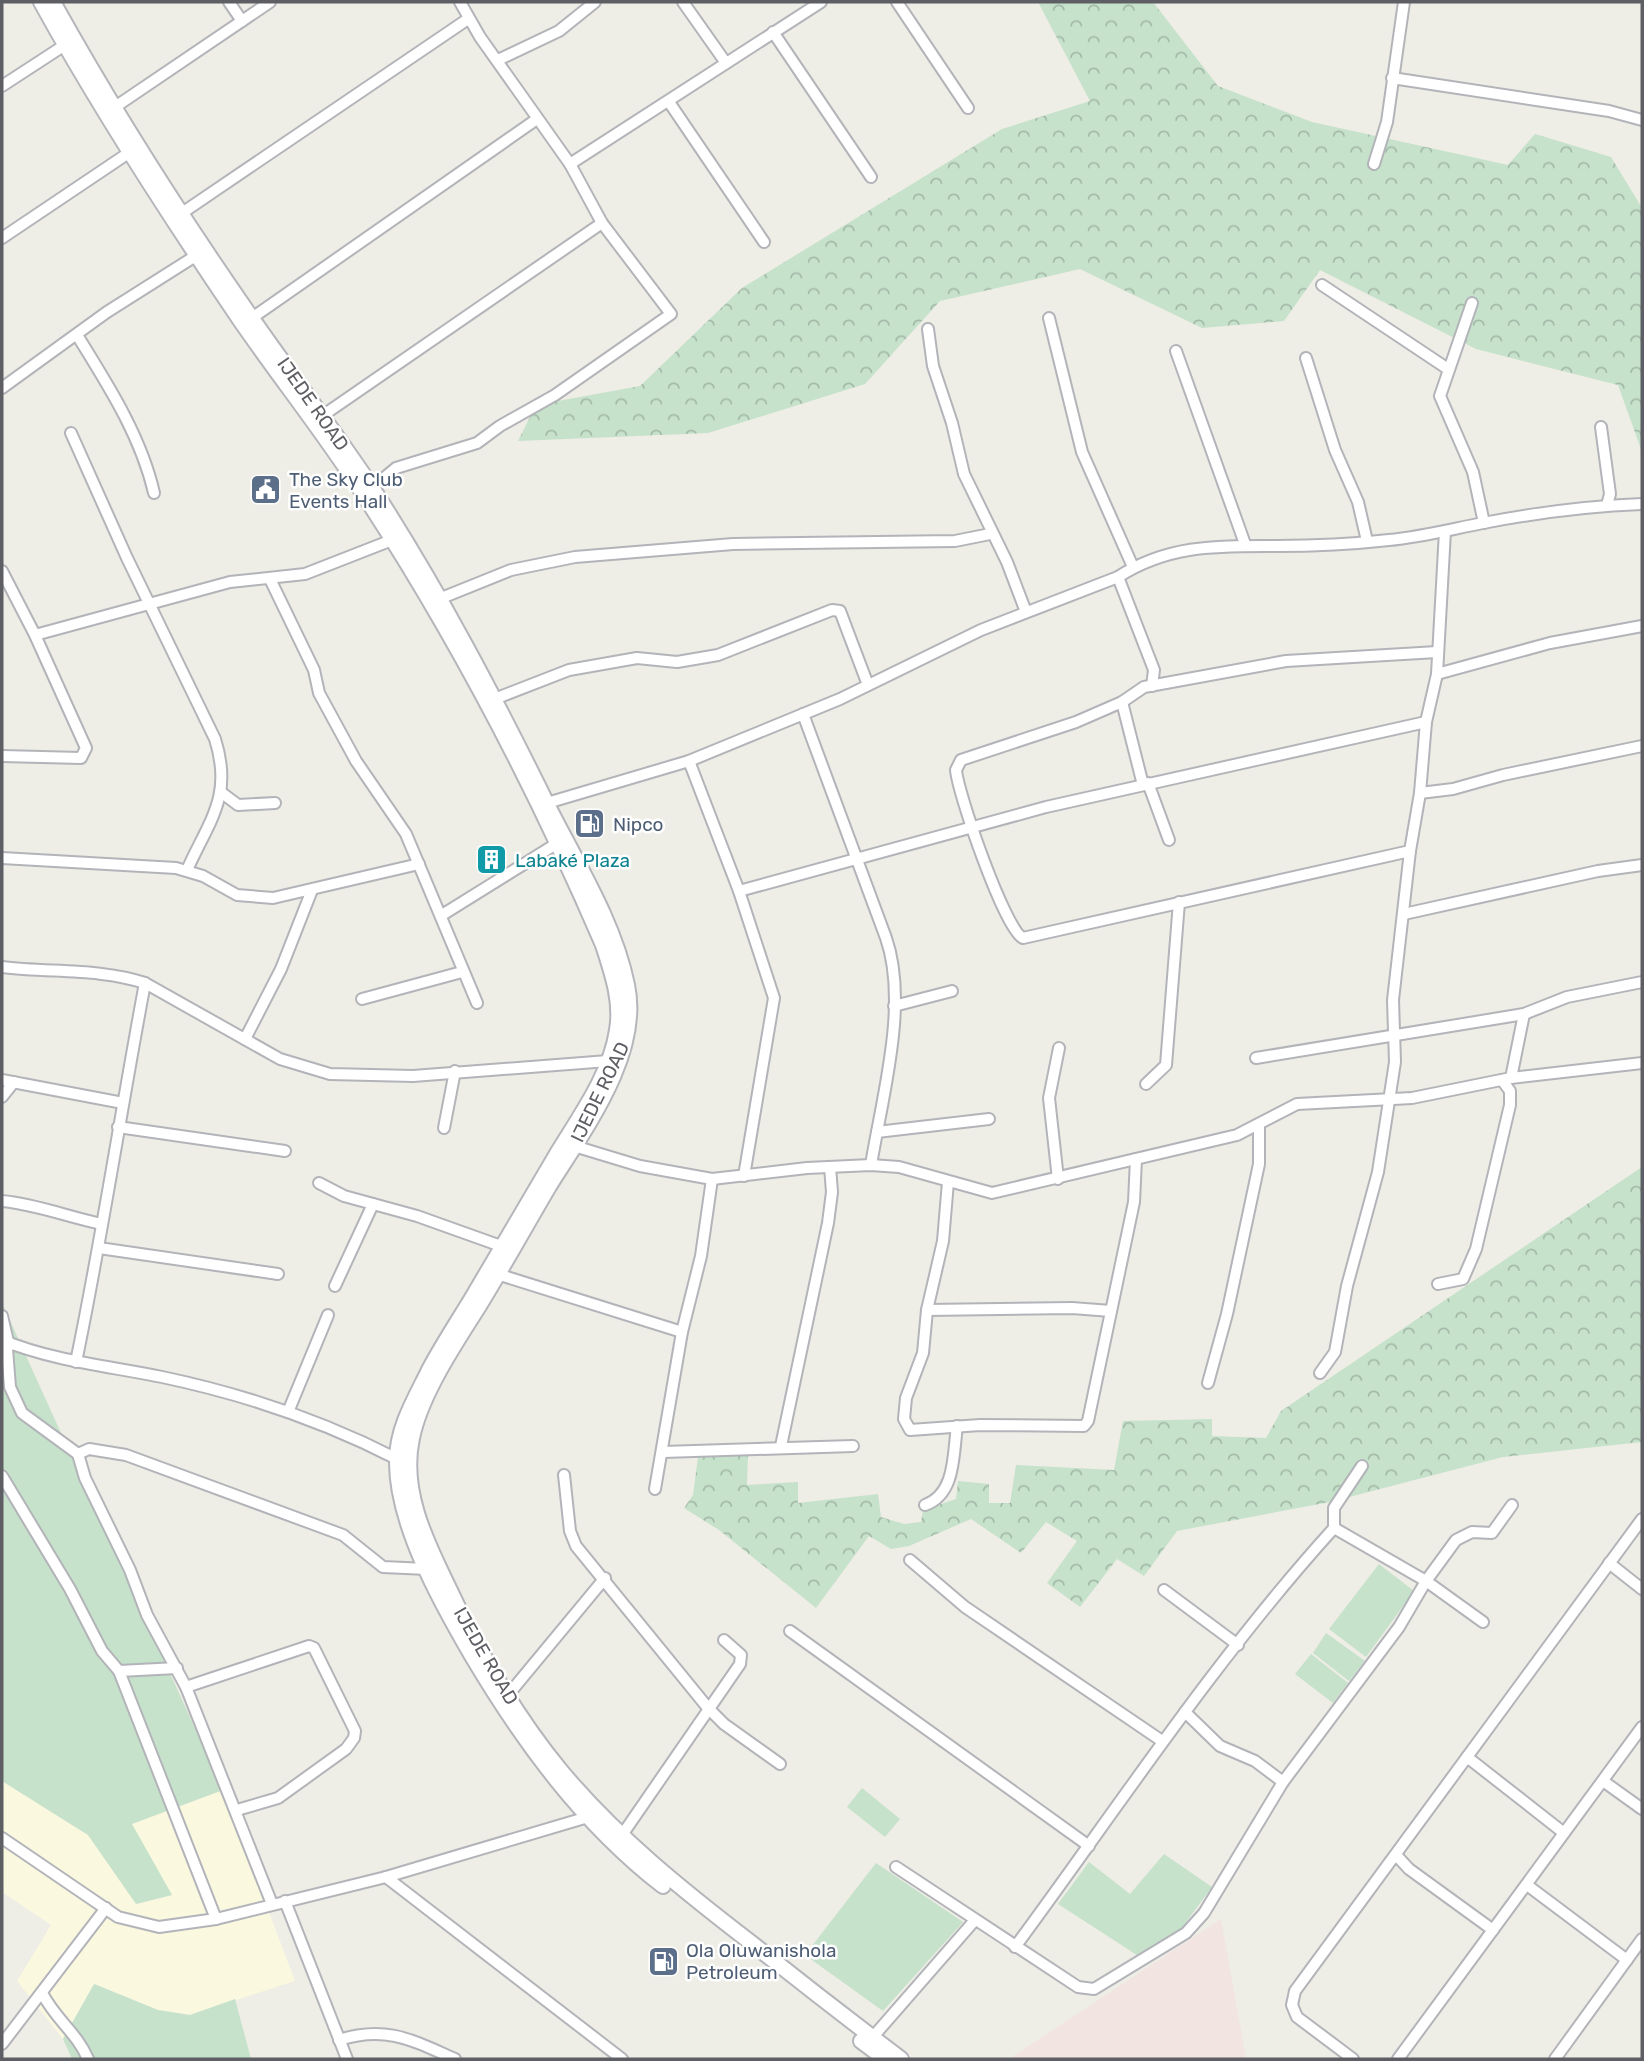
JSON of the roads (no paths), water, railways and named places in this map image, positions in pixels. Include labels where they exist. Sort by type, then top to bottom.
[{"type":"main road","name":"IJEDE ROAD","points":[[41,2],[115,107],[252,318],[372,488],[439,599],[497,698],[614,943],[627,985],[630,1010],[624,1051],[574,1146],[452,1348],[413,1432],[408,1459],[414,1505],[438,1566],[464,1621],[508,1695],[559,1768],[662,1874],[901,2059]]},
{"type":"main road","name":"IJEDE ROAD","points":[[53,2],[69,42],[130,152],[197,255],[392,540],[486,701],[603,945],[616,986],[617,1031],[608,1061],[579,1118],[442,1345],[402,1430],[397,1459],[403,1507],[427,1569],[453,1624],[497,1699],[549,1772],[588,1817],[653,1879],[885,2059]]},
{"type":"street","points":[[229,2],[242,21]]},
{"type":"street","points":[[115,107],[270,2]]},
{"type":"street","points":[[372,488],[396,468],[477,443],[500,426],[555,395],[671,314],[602,222],[570,164],[468,19],[460,2]]},
{"type":"street","points":[[498,60],[559,31],[595,2]]},
{"type":"street","points":[[683,2],[726,63]]},
{"type":"street","points":[[570,164],[821,2]]},
{"type":"street","points":[[897,2],[968,108]]},
{"type":"street","points":[[1374,164],[1387,121],[1404,2]]},
{"type":"street","points":[[182,213],[468,19]]},
{"type":"street","points":[[773,32],[872,177]]},
{"type":"street","points":[[2,86],[69,42]]},
{"type":"street","points":[[1392,78],[1472,93],[1609,111],[1642,120]]},
{"type":"street","points":[[669,102],[764,242]]},
{"type":"street","points":[[252,318],[537,119]]},
{"type":"street","points":[[2,237],[130,152]]},
{"type":"street","points":[[322,416],[602,222]]},
{"type":"street","points":[[2,388],[107,312],[197,255]]},
{"type":"street","points":[[1322,285],[1448,369]]},
{"type":"street","points":[[1472,303],[1441,388],[1441,404],[1473,472],[1484,523]]},
{"type":"street","points":[[1049,318],[1082,452],[1133,567]]},
{"type":"street","points":[[928,330],[933,366],[952,422],[962,470],[990,534],[1007,562],[1026,611]]},
{"type":"street","points":[[77,335],[109,386],[136,440],[154,493]]},
{"type":"street","points":[[1176,351],[1245,544]]},
{"type":"street","points":[[1306,358],[1335,450],[1358,502],[1367,541]]},
{"type":"street","points":[[1601,426],[1610,494],[1606,505]]},
{"type":"street","points":[[71,433],[149,605],[215,739],[222,760],[222,793],[187,870]]},
{"type":"street","points":[[547,803],[690,761],[868,685],[1026,611],[1118,577],[1133,567],[1197,547],[1367,541],[1606,505],[1642,504]]},
{"type":"street","points":[[1320,1373],[1335,1353],[1347,1286],[1378,1172],[1395,1062],[1392,1035],[1410,850],[1420,793],[1426,722],[1437,674],[1446,531]]},
{"type":"street","points":[[439,599],[511,570],[575,557],[733,544],[955,541],[990,534]]},
{"type":"street","points":[[35,635],[230,582],[305,574],[392,540]]},
{"type":"street","points":[[2,571],[35,635],[86,748],[81,758],[2,756]]},
{"type":"street","points":[[1118,577],[1154,670],[1152,686]]},
{"type":"street","points":[[270,579],[314,670],[319,693],[356,761],[406,834],[477,1003]]},
{"type":"street","points":[[497,698],[569,670],[637,658],[677,662],[718,655],[832,610],[839,611],[868,685]]},
{"type":"street","points":[[1437,674],[1550,643],[1642,626]]},
{"type":"street","points":[[1410,850],[1019,937],[992,882],[956,775],[961,760],[1034,738],[1122,702],[1144,687],[1286,661],[1437,652]]},
{"type":"street","points":[[1122,702],[1145,784],[1169,839]]},
{"type":"street","points":[[803,714],[893,959],[896,975],[871,1165]]},
{"type":"street","points":[[739,891],[974,829],[1046,807],[1426,722]]},
{"type":"street","points":[[1420,793],[1642,746]]},
{"type":"street","points":[[690,761],[739,891],[774,998],[744,1176]]},
{"type":"street","points":[[222,793],[238,805],[275,803]]},
{"type":"street","points":[[442,915],[556,845]]},
{"type":"street","points":[[2,858],[187,870],[237,895],[274,898],[419,864]]},
{"type":"street","points":[[1404,915],[1598,871],[1642,865]]},
{"type":"street","points":[[245,1039],[281,969],[312,890]]},
{"type":"street","points":[[1146,1084],[1166,1065],[1179,902]]},
{"type":"street","points":[[2,967],[49,973],[102,972],[145,984],[298,1066],[345,1077],[413,1076],[608,1061]]},
{"type":"street","points":[[362,999],[462,972]]},
{"type":"street","points":[[1256,1058],[1524,1014],[1567,997],[1642,982]]},
{"type":"street","points":[[76,1362],[99,1248],[145,984]]},
{"type":"street","points":[[894,1006],[952,991]]},
{"type":"street","points":[[1438,1284],[1464,1279],[1476,1249],[1510,1105],[1507,1079],[1524,1014]]},
{"type":"street","points":[[1058,1179],[1049,1098],[1059,1048]]},
{"type":"street","points":[[574,1146],[640,1166],[712,1179],[871,1165],[899,1167],[992,1193],[1237,1135],[1259,1125],[1280,1110],[1297,1104],[1434,1095],[1507,1079],[1642,1063]]},
{"type":"street","points":[[444,1128],[455,1072]]},
{"type":"street","points":[[2,1097],[8,1081],[123,1103]]},
{"type":"street","points":[[877,1132],[989,1119]]},
{"type":"street","points":[[1208,1383],[1227,1314],[1259,1164],[1259,1125]]},
{"type":"street","points":[[118,1127],[285,1151]]},
{"type":"street","points":[[948,1182],[943,1241],[927,1310],[923,1353],[905,1398],[904,1419],[910,1430],[957,1426],[1084,1426],[1088,1421],[1134,1202],[1136,1159]]},
{"type":"street","points":[[781,1446],[828,1223],[832,1192],[830,1167]]},
{"type":"street","points":[[654,1489],[663,1452],[682,1332],[701,1256],[712,1179]]},
{"type":"street","points":[[319,1183],[344,1196],[417,1216],[501,1246]]},
{"type":"street","points":[[2,1201],[26,1203],[43,1211],[102,1224]]},
{"type":"street","points":[[335,1286],[373,1204]]},
{"type":"street","points":[[99,1248],[278,1274]]},
{"type":"street","points":[[497,1274],[682,1332]]},
{"type":"street","points":[[927,1310],[1072,1308],[1111,1311]]},
{"type":"street","points":[[288,1412],[328,1315]]},
{"type":"street","points":[[2,1316],[10,1387],[22,1413],[78,1454],[85,1478],[130,1570],[147,1615],[186,1686],[272,1904]]},
{"type":"street","points":[[5,1348],[163,1377],[288,1412],[348,1434],[397,1459]]},
{"type":"street","points":[[925,1505],[935,1501],[946,1490],[957,1426]]},
{"type":"street","points":[[663,1452],[781,1446],[853,1446]]},
{"type":"street","points":[[78,1454],[89,1449],[126,1455],[343,1535],[383,1567],[427,1569]]},
{"type":"street","points":[[1015,1947],[1162,1741],[1275,1595],[1334,1528],[1334,1508],[1362,1466]]},
{"type":"street","points":[[564,1475],[570,1531],[576,1546],[605,1578],[708,1708],[724,1724],[780,1764]]},
{"type":"street","points":[[2,1476],[70,1589],[102,1651],[119,1671],[216,1919]]},
{"type":"street","points":[[895,1867],[1015,1947],[1087,1990],[1094,1989],[1186,1933],[1204,1913],[1283,1782],[1399,1627],[1426,1581],[1456,1540],[1472,1532],[1492,1533],[1512,1505]]},
{"type":"street","points":[[1353,2059],[1297,2017],[1292,2005],[1295,1992],[1642,1519]]},
{"type":"street","points":[[1334,1528],[1426,1581],[1483,1622]]},
{"type":"street","points":[[910,1560],[965,1606],[1162,1741]]},
{"type":"street","points":[[1609,1563],[1642,1589]]},
{"type":"street","points":[[508,1695],[605,1578]]},
{"type":"street","points":[[1164,1590],[1238,1645]]},
{"type":"street","points":[[790,1632],[1089,1846]]},
{"type":"street","points":[[622,1835],[742,1660],[724,1640]]},
{"type":"street","points":[[186,1686],[312,1647],[355,1731],[346,1749],[278,1798],[237,1810]]},
{"type":"street","points":[[119,1671],[177,1668]]},
{"type":"street","points":[[1185,1712],[1220,1746],[1255,1761],[1283,1782]]},
{"type":"street","points":[[1398,2059],[1642,1727]]},
{"type":"street","points":[[1467,1757],[1564,1833]]},
{"type":"street","points":[[1603,1781],[1642,1809]]},
{"type":"street","points":[[2,1838],[118,1917],[159,1927],[216,1919],[386,1877],[588,1817]]},
{"type":"street","points":[[1396,1855],[1409,1869],[1493,1930]]},
{"type":"street","points":[[386,1877],[622,2059]]},
{"type":"street","points":[[1527,1885],[1627,1960]]},
{"type":"street","points":[[285,1901],[348,2059]]},
{"type":"street","points":[[3,2040],[106,1908]]},
{"type":"street","points":[[873,2038],[975,1920]]},
{"type":"street","points":[[1555,2059],[1642,1939]]},
{"type":"street","points":[[42,1993],[53,2015],[75,2036],[88,2059]]},
{"type":"street","points":[[339,2040],[373,2032],[398,2035],[455,2059]]},
{"type":"place","name":"The Sky Club Events Hall","points":[[266,490]]},
{"type":"place","name":"Nipco","points":[[590,824]]},
{"type":"place","name":"Labaké Plaza","points":[[492,860]]},
{"type":"place","name":"Ola Oluwanishola Petroleum","points":[[663,1961]]}]
